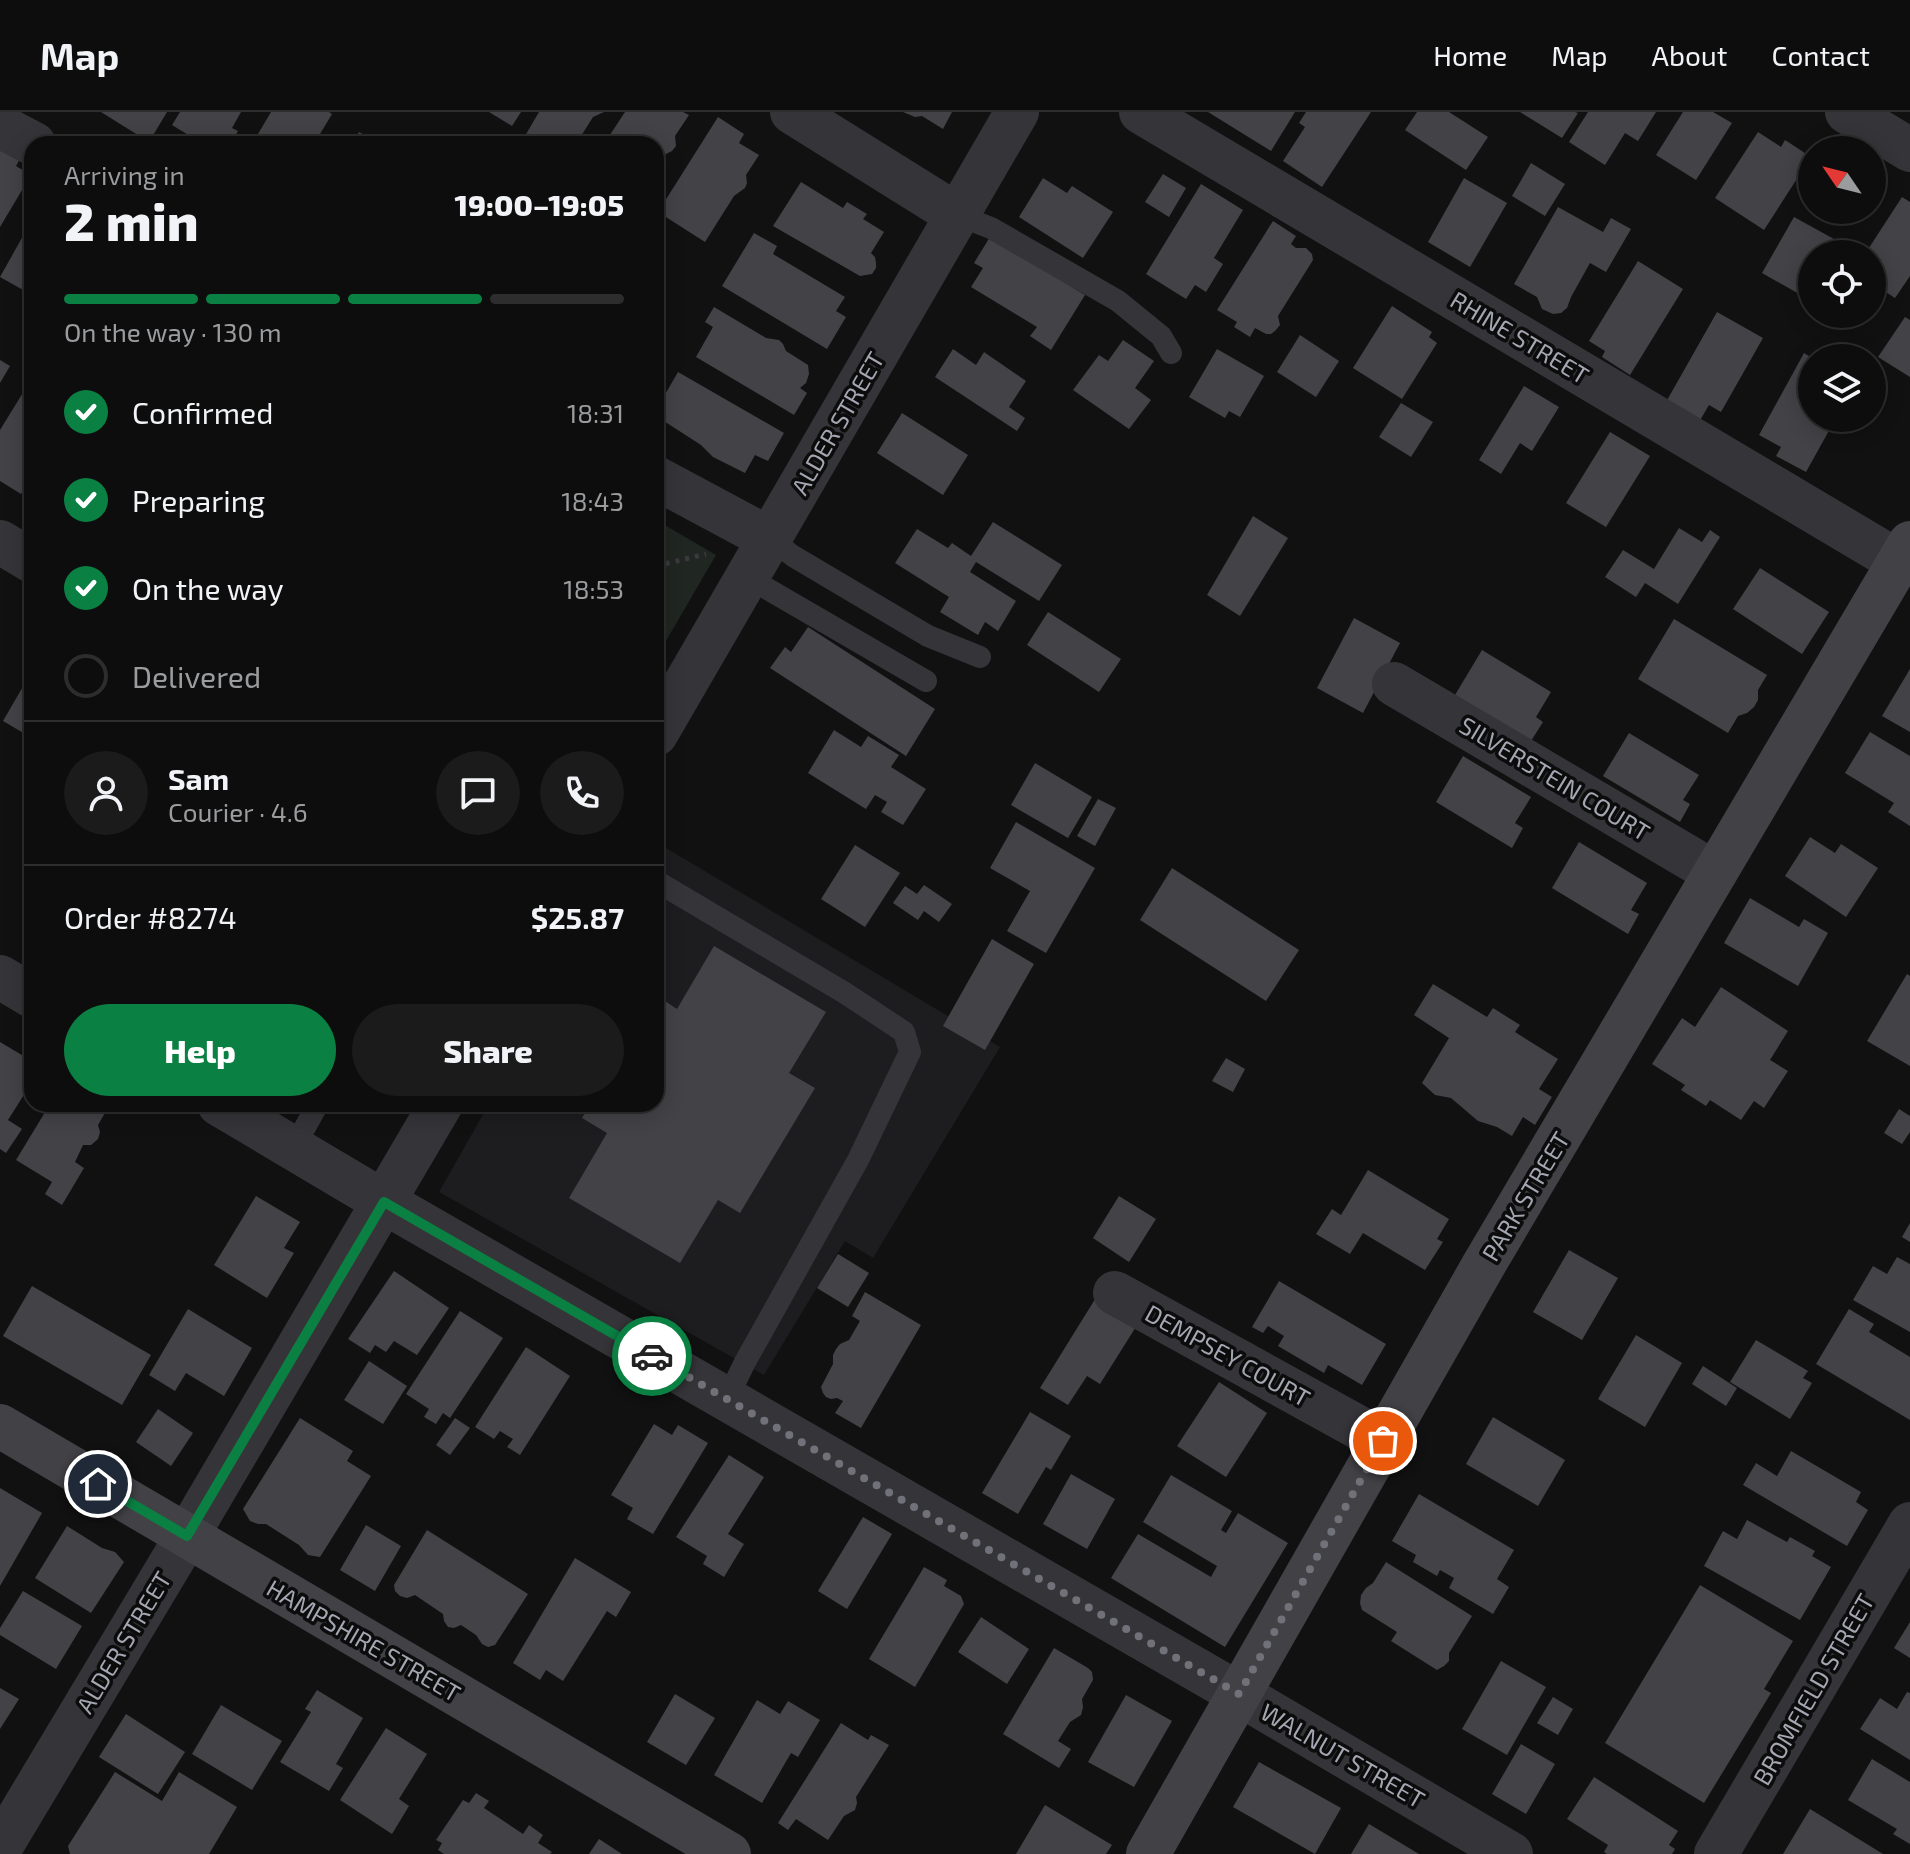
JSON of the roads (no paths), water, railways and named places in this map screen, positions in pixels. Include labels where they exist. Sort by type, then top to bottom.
[{"type":"main road","name":"PARK STREET","points":[[1148,1854],[1483,1266],[1904,552]]},
{"type":"main road","name":"HAMPSHIRE STREET","points":[[0,1426],[729,1854]]},
{"type":"street","points":[[792,112],[957,215]]},
{"type":"street","name":"ALDER STREET","points":[[664,720],[1017,112]]},
{"type":"street","name":"RHINE STREET","points":[[1141,112],[1904,552]]},
{"type":"street","points":[[1847,112],[1910,150]]},
{"type":"street","points":[[0,126],[24,139]]},
{"type":"street","points":[[664,482],[770,539]]},
{"type":"street","points":[[0,542],[24,556]]},
{"type":"street","name":"SILVERSTEIN COURT","points":[[1394,684],[1715,873]]},
{"type":"street","points":[[0,977],[24,991]]},
{"type":"street","name":"WALNUT STREET","points":[[233,1112],[1511,1854]]},
{"type":"street","name":"ALDER STREET","points":[[0,1848],[436,1112]]},
{"type":"street","name":"DEMPSEY COURT","points":[[1115,1293],[1383,1441]]},
{"type":"street","name":"BROMFIELD STREET","points":[[1716,1854],[1910,1524]]},
{"type":"lane","points":[[957,215],[991,228],[1118,301],[1161,336],[1171,353]]},
{"type":"lane","points":[[770,539],[793,556],[928,636],[980,657]]},
{"type":"lane","points":[[747,577],[926,681]]},
{"type":"lane","points":[[664,886],[845,993],[904,1032],[910,1052],[858,1160],[727,1399]]},
{"type":"lane","points":[[294,1147],[314,1112]]}]
